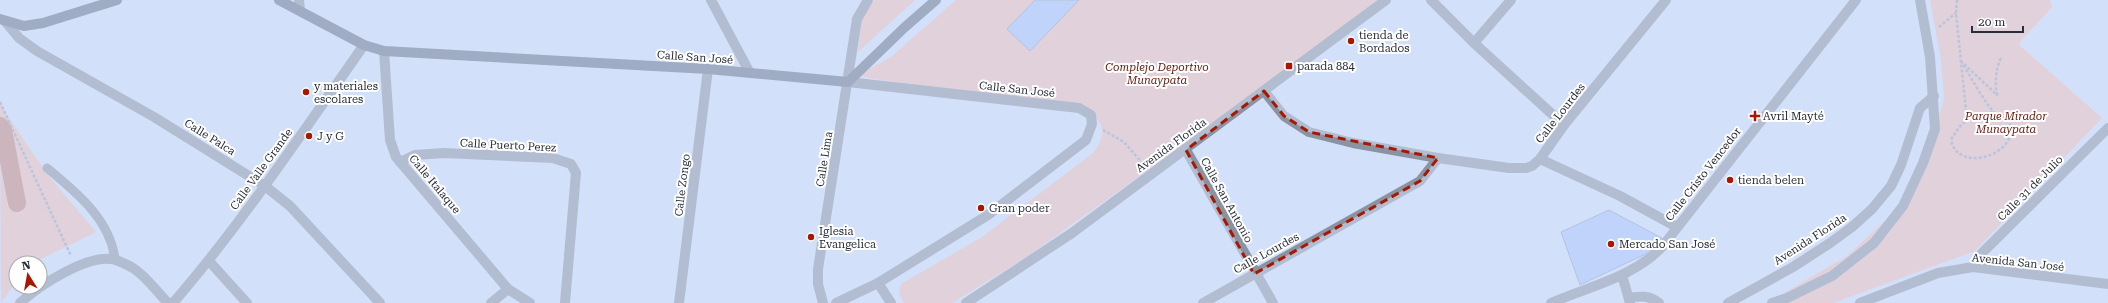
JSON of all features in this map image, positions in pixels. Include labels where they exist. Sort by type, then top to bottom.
[{"type":"street","points":[[2,20],[24,26],[43,23],[117,0]]},
{"type":"street","name":"Calle San José","points":[[279,0],[364,45],[384,51],[708,69],[848,82],[1079,108],[1091,115],[1092,124],[1086,140],[988,215],[878,283]]},
{"type":"street","points":[[299,0],[300,11]]},
{"type":"street","points":[[712,0],[750,73]]},
{"type":"street","name":"Calle Lima","points":[[822,303],[818,284],[818,269],[857,19],[868,0]]},
{"type":"street","points":[[848,82],[905,27],[936,0]]},
{"type":"street","name":"Avenida Florida","points":[[966,303],[1072,233],[1186,150],[1386,0]]},
{"type":"street","points":[[1431,0],[1474,43],[1564,126]]},
{"type":"street","points":[[1474,43],[1511,0]]},
{"type":"street","name":"Calle Lourdes","points":[[1264,91],[1284,116],[1309,132],[1353,143],[1438,158],[1509,168],[1526,168],[1532,166],[1540,159],[1564,126],[1666,0]]},
{"type":"street","name":"Calle Cristo Vencedor","points":[[1551,303],[1579,290],[1622,275],[1649,260],[1677,227],[1856,0]]},
{"type":"street","points":[[1772,303],[1787,298],[1832,276],[1874,243],[1903,206],[1923,163],[1935,129],[1934,96],[1930,57],[1920,0]]},
{"type":"street","name":"Calle Palca","points":[[2,20],[19,38],[37,51],[154,117],[265,186],[290,206],[380,303]]},
{"type":"street","name":"Calle Valle Grande","points":[[173,303],[209,261],[265,186],[364,45]]},
{"type":"street","name":"Calle Italaque","points":[[384,51],[390,140],[396,157],[508,289],[530,303]]},
{"type":"street","name":"Calle Zongo","points":[[679,303],[708,69]]},
{"type":"street","name":"Avenida Florida","points":[[1728,303],[1793,267],[1852,228],[1872,210],[1891,186],[1901,165],[1920,108],[1934,96]]},
{"type":"street","name":"Calle 31 de Julio","points":[[1973,267],[1982,253],[2108,128]]},
{"type":"street","name":"Calle San Antonio","points":[[1186,150],[1254,274],[1272,303]]},
{"type":"street","name":"Calle Puerto Perez","points":[[400,162],[415,155],[444,153],[553,158],[571,164],[576,173],[565,303]]},
{"type":"street","name":"Calle Lourdes","points":[[1203,303],[1420,180],[1438,158]]},
{"type":"street","points":[[1540,159],[1620,196],[1677,227]]},
{"type":"street","points":[[20,303],[46,283],[76,267],[91,261],[115,260],[134,269],[168,303]]},
{"type":"street","points":[[209,261],[247,303]]},
{"type":"street","name":"Avenida San José","points":[[1860,303],[1938,273],[1973,267],[2108,284]]},
{"type":"street","points":[[1622,275],[1630,301],[1643,296],[1653,298],[1659,303]]},
{"type":"street","points":[[836,303],[878,283],[891,303]]},
{"type":"street","points":[[491,303],[508,289]]},
{"type":"lane","points":[[47,168],[79,197],[101,222],[112,241],[115,260]]},
{"type":"path","points":[[1957,0],[1956,14],[1967,120]]},
{"type":"path","points":[[1925,32],[1939,27],[1956,14]]},
{"type":"path","points":[[1961,61],[1997,95],[1995,81],[1996,67],[2000,58]]},
{"type":"path","points":[[1961,61],[1994,112],[2008,122],[2011,130],[2009,141],[2001,149],[1990,155],[1974,159],[1959,155],[1952,149],[1951,140],[1956,131],[1967,120],[1977,113],[1994,112]]},
{"type":"path","points":[[0,102],[76,267]]},
{"type":"path","points":[[1102,130],[1124,142],[1148,169]]},
{"type":"highlighted area","points":[[1264,91],[1284,116],[1309,132],[1438,158],[1420,181],[1254,274],[1186,150]]},
{"type":"green space","points":[[875,0],[915,0],[858,52],[862,14]]},
{"type":"green space","name":"Complejo Deportivo Munaypata","points":[[956,0],[1377,0],[1324,44],[1025,258],[952,303],[904,303],[899,294],[901,284],[982,237],[1092,154],[1101,140],[1102,129],[1100,124],[1097,119],[1084,109],[980,96],[857,76],[891,57]]},
{"type":"green space","name":"Parque Mirador Munaypata","points":[[1930,0],[2050,0],[2052,7],[2018,44],[2102,118],[1975,251],[1833,303],[1767,303],[1847,256],[1900,207],[1929,149],[1944,99],[1941,60]]},
{"type":"green space","points":[[0,102],[5,112],[47,174],[96,232],[48,256],[8,255],[8,293],[1,303]]},
{"type":"building","points":[[1035,0],[1079,0],[1030,51],[1007,29]]},
{"type":"building","name":"Mercado San José","points":[[1609,210],[1662,238],[1652,251],[1580,285],[1561,232]]},
{"type":"waterway","points":[[0,126],[3,130],[17,203]]},
{"type":"place","name":"tienda de Bordados","points":[[1351,41]]},
{"type":"place","name":"parada 884","points":[[1289,66]]},
{"type":"place","name":"y materiales escolares","points":[[306,92]]},
{"type":"place","name":"Avril Mayté","points":[[1755,116]]},
{"type":"place","name":"J y G","points":[[309,136]]},
{"type":"place","name":"tienda belen","points":[[1730,180]]},
{"type":"place","name":"Gran poder","points":[[981,208]]},
{"type":"place","name":"Iglesia Evangelica","points":[[811,237]]},
{"type":"place","name":"Mercado San José","points":[[1611,244]]}]
